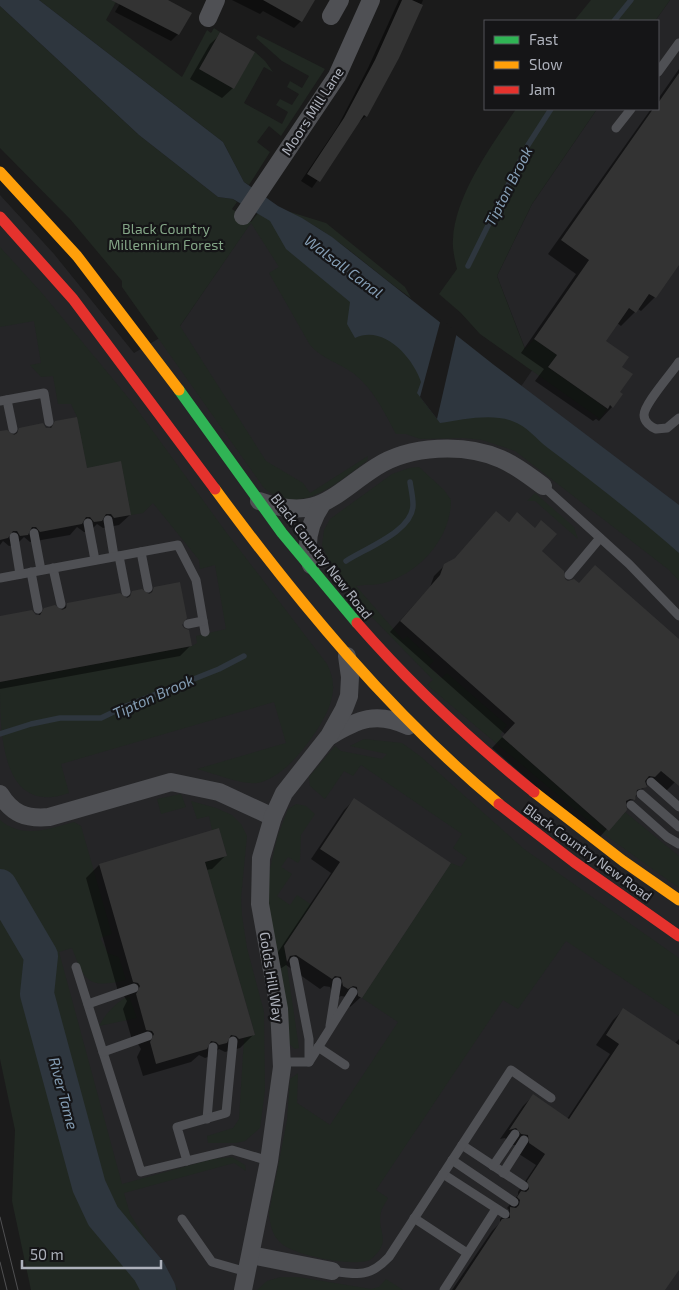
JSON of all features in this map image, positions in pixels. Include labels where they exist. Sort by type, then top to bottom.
[{"type":"highway","name":"Black Country New Road","points":[[0,172],[64,240],[313,571],[396,668],[458,728],[566,821],[679,900]]},
{"type":"highway","name":"Black Country New Road","points":[[0,218],[46,266],[86,314],[130,370],[269,562],[346,654],[419,731],[512,815],[572,861],[679,936]]},
{"type":"street","points":[[208,18],[216,0]]},
{"type":"street","points":[[331,16],[340,0]]},
{"type":"street","name":"Moors Mill Lane","points":[[242,216],[337,76],[371,0]]},
{"type":"street","points":[[313,571],[309,558],[309,538],[316,514],[322,504],[377,466],[411,454],[432,450],[473,451],[499,458],[520,468],[543,486]]},
{"type":"street","points":[[259,500],[289,509],[322,504]]},
{"type":"street","name":"Golds Hill Way","points":[[243,1290],[269,1161],[282,1062],[280,1009],[260,904],[261,858],[272,817],[284,793],[329,736],[344,709],[349,696],[350,677],[346,654]]},
{"type":"street","name":"Golds Hill Way","points":[[329,736],[349,724],[382,717],[395,720],[419,731]]},
{"type":"street","points":[[0,794],[8,806],[17,813],[31,818],[49,818],[171,782],[219,792],[272,817]]},
{"type":"street","points":[[249,1264],[332,1271]]},
{"type":"lane","points":[[659,71],[679,43]]},
{"type":"lane","points":[[616,128],[630,110]]},
{"type":"lane","points":[[679,362],[650,403],[644,415],[650,426],[661,430],[667,428],[679,418]]},
{"type":"lane","points":[[13,429],[4,401],[44,393],[49,422]]},
{"type":"lane","points":[[543,486],[600,538],[679,616]]},
{"type":"lane","points":[[108,520],[126,592]]},
{"type":"lane","points":[[88,523],[95,560]]},
{"type":"lane","points":[[34,534],[41,570]]},
{"type":"lane","points":[[14,537],[20,574]]},
{"type":"lane","points":[[569,575],[600,538]]},
{"type":"lane","points":[[0,578],[178,545],[196,580],[205,632]]},
{"type":"lane","points":[[141,552],[148,588]]},
{"type":"lane","points":[[53,568],[61,604]]},
{"type":"lane","points":[[31,572],[38,609]]},
{"type":"lane","points":[[188,624],[203,621]]},
{"type":"lane","points":[[651,782],[679,807]]},
{"type":"lane","points":[[641,794],[679,827]]},
{"type":"lane","points":[[631,805],[667,837],[679,844]]},
{"type":"lane","points":[[294,961],[309,1039],[309,1062]]},
{"type":"lane","points":[[76,967],[141,1172],[232,1150],[269,1161]]},
{"type":"lane","points":[[329,1030],[336,982]]},
{"type":"lane","points":[[88,1004],[134,988]]},
{"type":"lane","points":[[309,1062],[353,992]]},
{"type":"lane","points":[[103,1052],[148,1036]]},
{"type":"lane","points":[[187,1161],[177,1127],[226,1113],[233,1041]]},
{"type":"lane","points":[[207,1118],[213,1047]]},
{"type":"lane","points":[[318,1047],[345,1065]]},
{"type":"lane","points":[[282,1062],[309,1062]]},
{"type":"lane","points":[[332,1271],[354,1274],[368,1273],[380,1266],[414,1218],[511,1070],[551,1098]]},
{"type":"lane","points":[[493,1166],[515,1134]]},
{"type":"lane","points":[[503,1172],[524,1140]]},
{"type":"lane","points":[[462,1145],[524,1186]]},
{"type":"lane","points":[[452,1160],[514,1202]]},
{"type":"lane","points":[[443,1174],[505,1214]]},
{"type":"lane","points":[[444,1290],[496,1208]]},
{"type":"lane","points":[[414,1218],[467,1253]]},
{"type":"lane","points":[[182,1219],[212,1262],[249,1264]]},
{"type":"shaded area","points":[[670,0],[679,0],[679,1290],[153,1290],[0,886],[0,195],[54,254],[134,353],[180,326],[251,222],[513,398],[533,369],[497,276],[532,204],[596,110],[659,110],[659,20],[656,20]]},
{"type":"green space","points":[[39,0],[117,0],[106,20],[182,77],[207,30],[211,33],[214,28],[220,32],[199,69],[255,52],[273,72],[264,67],[244,103],[282,124],[288,112],[276,105],[280,99],[292,105],[299,94],[287,87],[290,81],[302,88],[309,76],[282,61],[256,38],[258,35],[325,69],[281,136],[269,126],[257,142],[270,152],[249,185],[244,182],[223,142]]},
{"type":"green space","points":[[591,0],[670,0],[656,20],[575,20]]},
{"type":"green space","name":"Black Country Millennium Forest","points":[[0,6],[139,135],[218,197],[233,199],[237,202],[232,209],[251,222],[258,213],[270,220],[502,409],[679,537],[679,581],[669,570],[515,451],[482,440],[463,438],[420,439],[406,434],[396,434],[378,401],[360,379],[348,369],[314,350],[310,345],[269,273],[279,267],[251,223],[180,326],[266,461],[303,483],[310,493],[368,456],[367,461],[343,479],[317,494],[304,498],[291,500],[277,496],[264,488],[122,287],[122,281],[70,219],[0,148]]},
{"type":"green space","points":[[515,110],[596,110],[532,204],[497,276],[525,349],[534,339],[557,355],[548,367],[607,409],[600,419],[480,334],[461,313],[439,294],[457,269],[453,243],[455,222],[460,205],[476,171]]},
{"type":"green space","points":[[287,211],[326,223],[405,287],[411,298],[336,240]]},
{"type":"green space","points":[[0,247],[41,292],[131,401],[226,532],[327,664],[333,686],[327,712],[302,751],[291,763],[268,780],[257,783],[244,782],[197,769],[286,743],[274,702],[61,764],[69,793],[46,797],[29,793],[17,781],[9,765],[4,745],[1,723],[0,682],[192,646],[197,643],[196,636],[226,629],[215,565],[200,569],[199,560],[153,503],[143,513],[131,515],[121,462],[87,468],[77,417],[71,404],[58,404],[53,376],[41,377],[30,365],[41,363],[34,321],[0,327]]},
{"type":"green space","points":[[419,467],[444,490],[451,500],[450,513],[440,538],[424,560],[402,576],[382,584],[356,586],[403,640],[407,636],[434,661],[429,666],[441,678],[447,673],[507,725],[500,735],[608,831],[625,812],[679,856],[679,888],[605,835],[427,685],[433,680],[366,611],[332,569],[322,545],[324,530],[330,519],[392,474],[409,468]]},
{"type":"green space","points":[[535,493],[574,527],[578,539],[535,501],[527,501]]},
{"type":"green space","points":[[364,739],[402,743],[420,756],[524,849],[679,958],[679,1016],[566,941],[518,1009],[503,1000],[376,1190],[388,1198],[382,1208],[380,1219],[383,1236],[381,1247],[370,1260],[351,1262],[325,1259],[300,1253],[282,1244],[272,1230],[269,1213],[287,1120],[290,1079],[298,1073],[297,1103],[330,1125],[398,1022],[362,998],[451,863],[461,867],[467,858],[453,848],[462,834],[361,765],[353,776],[344,771],[325,799],[310,786],[309,777],[335,746],[341,751],[382,759],[387,754],[350,746]]},
{"type":"green space","points":[[181,794],[186,807],[161,814],[157,799]]},
{"type":"green space","points":[[191,801],[232,815],[241,824],[247,836],[241,898],[242,916],[247,948],[264,1012],[265,1090],[260,1128],[245,1141],[236,1143],[208,1143],[207,1136],[233,1128],[239,1119],[244,1038],[255,1034],[205,862],[227,855],[219,829],[212,830],[209,816],[197,819]]},
{"type":"green space","points":[[296,804],[306,806],[315,814],[301,835],[300,860],[298,863],[288,857],[281,867],[292,874],[277,896],[290,905],[297,895],[312,905],[284,946],[299,1048],[295,1049],[289,1044],[285,995],[274,947],[268,907],[268,878],[277,838],[288,809]]},
{"type":"green space","points":[[0,820],[8,826],[26,831],[36,831],[74,822],[81,826],[112,934],[100,938],[108,953],[119,957],[126,980],[103,984],[96,983],[85,975],[72,948],[59,952],[122,1184],[213,1159],[232,1157],[245,1165],[246,1171],[234,1163],[124,1193],[130,1214],[178,1290],[31,1290],[12,1201],[15,1130],[0,1059]]},
{"type":"green space","points":[[129,996],[137,1018],[99,1026],[112,1008]]},
{"type":"green space","points":[[281,1277],[298,1277],[371,1289],[379,1287],[386,1279],[403,1290],[257,1290],[267,1281]]},
{"type":"water","name":"Walsall Canal","points":[[0,0],[39,0],[223,142],[244,182],[278,206],[302,218],[332,237],[494,365],[679,505],[679,553],[631,512],[517,423],[485,417],[440,423],[417,393],[421,382],[417,372],[404,353],[396,345],[376,335],[355,338],[347,324],[350,302],[286,249],[270,221],[233,199],[218,197],[139,135],[0,6]]},
{"type":"pier","points":[[441,319],[457,332],[437,419],[420,397]]},
{"type":"building","points":[[111,0],[168,0],[192,13],[179,35]]},
{"type":"building","points":[[263,0],[315,0],[302,22]]},
{"type":"building","points":[[402,0],[412,0],[423,5],[399,58],[367,117],[364,115],[320,182],[307,174],[344,118],[375,60]]},
{"type":"building","points":[[220,32],[255,52],[234,89],[199,69]]},
{"type":"building","points":[[679,73],[679,265],[656,298],[649,294],[636,313],[629,308],[606,341],[629,357],[622,367],[633,374],[620,392],[623,394],[613,408],[610,405],[608,409],[548,367],[557,355],[534,339],[589,260],[561,240],[652,110],[659,110],[659,102]]},
{"type":"building","points":[[77,417],[87,468],[121,461],[131,515],[114,518],[111,514],[106,514],[102,521],[94,522],[90,517],[86,517],[82,524],[40,532],[36,527],[32,527],[28,535],[20,536],[17,531],[13,531],[8,538],[0,540],[0,431],[7,430],[14,435],[19,428],[43,423],[46,428],[51,428],[55,421]]},
{"type":"building","points":[[496,511],[509,522],[517,512],[535,528],[541,520],[557,534],[542,551],[564,571],[565,579],[568,581],[574,579],[579,583],[595,565],[679,639],[679,786],[661,771],[655,777],[649,776],[645,781],[647,787],[637,790],[635,800],[630,799],[626,801],[627,810],[609,831],[502,737],[515,723],[400,621],[440,575],[444,564],[455,558]]},
{"type":"building","points":[[180,582],[187,618],[182,625],[189,630],[192,646],[0,682],[0,616],[32,610],[36,615],[40,615],[44,608],[55,605],[62,610],[66,608],[67,603],[120,593],[127,598],[132,591],[142,589],[149,594],[154,587]]},
{"type":"building","points":[[354,798],[451,863],[362,998],[358,996],[357,987],[353,986],[348,989],[343,986],[341,977],[335,976],[332,979],[296,955],[290,956],[287,962],[284,946],[340,862],[320,849]]},
{"type":"building","points":[[219,828],[227,856],[205,862],[255,1035],[239,1039],[231,1035],[227,1043],[219,1045],[211,1041],[207,1049],[156,1064],[150,1042],[154,1034],[152,1031],[146,1030],[136,994],[140,986],[138,983],[133,982],[99,864]]},
{"type":"building","points":[[623,1008],[679,1045],[679,1270],[665,1290],[455,1290],[502,1219],[510,1218],[510,1207],[516,1208],[519,1205],[520,1200],[517,1197],[521,1191],[526,1192],[529,1189],[527,1181],[545,1154],[529,1143],[528,1135],[521,1134],[516,1128],[509,1130],[533,1094],[569,1119],[619,1044],[606,1035]]},
{"type":"waterway","name":"Tipton Brook","points":[[615,20],[631,0]]},
{"type":"waterway","name":"Tipton Brook","points":[[468,266],[528,145],[550,110]]},
{"type":"waterway","name":"Tipton Brook","points":[[346,561],[387,538],[405,523],[411,514],[413,505],[410,482]]},
{"type":"waterway","name":"Tipton Brook","points":[[0,734],[31,724],[60,718],[101,718],[219,669],[244,656]]},
{"type":"waterway","name":"River Tame","points":[[0,886],[41,956],[37,994],[89,1186],[103,1216],[149,1271],[159,1290]]},
{"type":"tram line","points":[[0,1217],[18,1290]]},
{"type":"tram line","points":[[0,1262],[7,1290]]},
{"type":"traffic: fast","points":[[179,390],[282,533],[357,623]]},
{"type":"traffic: slow","points":[[0,172],[77,256],[179,390]]},
{"type":"traffic: slow","points":[[215,489],[279,574],[383,694],[459,769],[499,804]]},
{"type":"traffic: slow","points":[[534,792],[623,861],[679,900]]},
{"type":"traffic: jam","points":[[0,217],[73,299],[215,489]]},
{"type":"traffic: jam","points":[[357,623],[398,668],[442,711],[487,753],[534,792]]},
{"type":"traffic: jam","points":[[499,804],[574,862],[679,936]]}]
